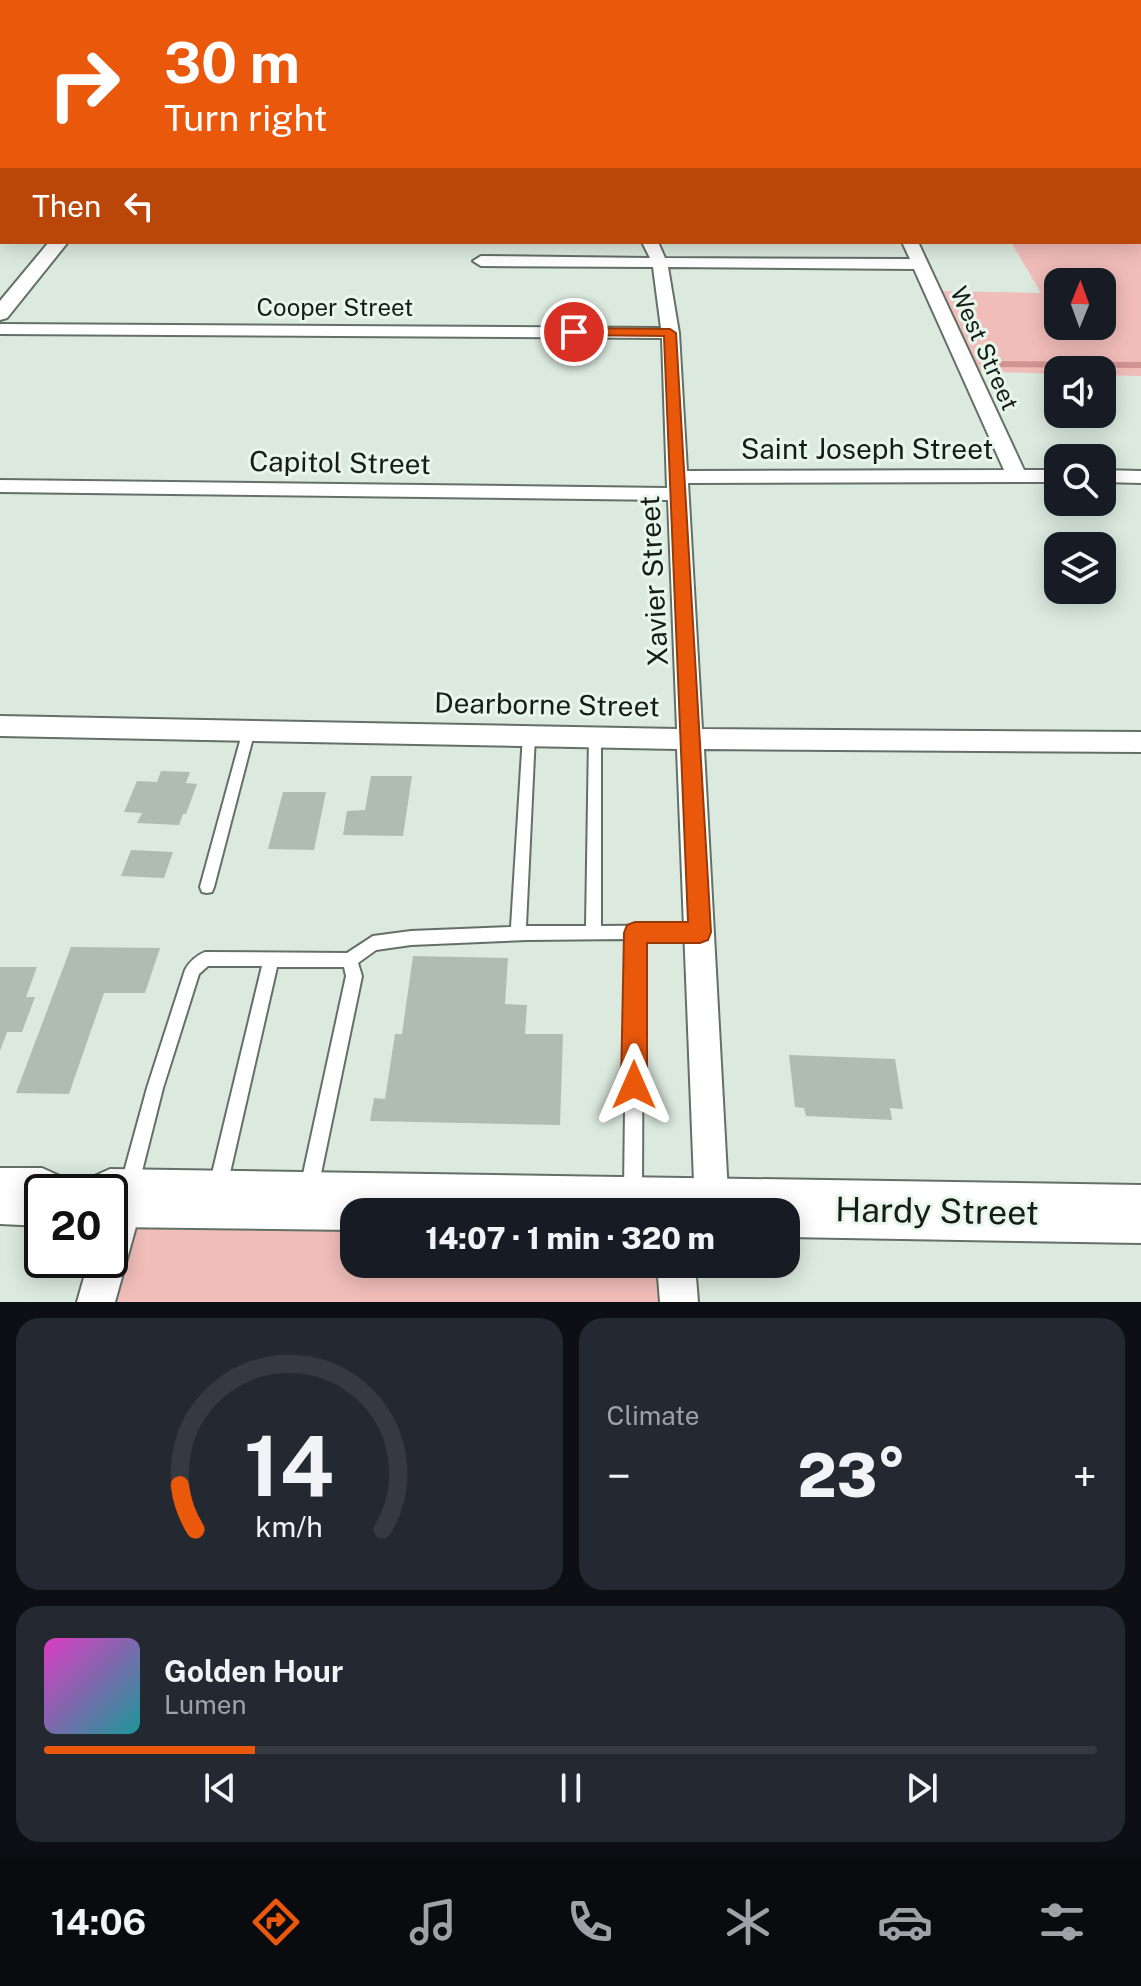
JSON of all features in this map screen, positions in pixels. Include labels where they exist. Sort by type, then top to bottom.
[{"type":"main road","points":[[0,1196],[24,1197]]},
{"type":"main road","name":"Hardy Street","points":[[128,1198],[340,1202]]},
{"type":"main road","name":"Hardy Street","points":[[800,1210],[1141,1214]]},
{"type":"street","points":[[0,314],[57,244]]},
{"type":"street","name":"West Street","points":[[911,244],[1016,475]]},
{"type":"street","points":[[481,261],[655,252],[920,264]]},
{"type":"street","name":"Xavier Street","points":[[655,252],[670,333],[700,932],[674,1198]]},
{"type":"street","name":"Cooper Street","points":[[0,329],[670,333]]},
{"type":"street","name":"Saint Joseph Street","points":[[678,486],[1044,476]]},
{"type":"street","points":[[1116,476],[1141,477]]},
{"type":"street","name":"Capitol Street","points":[[0,486],[678,486]]},
{"type":"street","name":"Dearborne Street","points":[[0,726],[691,739],[1141,742]]},
{"type":"street","points":[[96,1302],[103,1278]]},
{"type":"street","points":[[677,1278],[679,1302]]},
{"type":"lane","points":[[207,887],[249,730]]},
{"type":"lane","points":[[518,934],[529,735]]},
{"type":"lane","points":[[593,933],[595,737]]},
{"type":"lane","points":[[306,1201],[352,968],[373,943],[518,934],[700,932]]},
{"type":"lane","points":[[635,933],[672,1198]]},
{"type":"lane","points":[[126,1174],[193,970],[205,959],[271,960],[352,968]]},
{"type":"lane","points":[[215,1200],[271,960]]},
{"type":"shaded area","points":[[1012,244],[1141,244],[1141,376],[1116,375],[1116,356],[1044,356],[1044,374],[969,371],[933,291],[1041,293]]},
{"type":"shaded area","points":[[128,1198],[340,1211],[340,1278],[677,1278],[679,1302],[96,1302],[103,1278],[128,1278]]},
{"type":"building","points":[[161,771],[190,772],[186,783],[197,784],[186,814],[183,814],[179,825],[137,823],[142,813],[124,812],[137,781],[157,782]]},
{"type":"building","points":[[371,776],[412,776],[403,836],[343,835],[347,811],[365,810]]},
{"type":"building","points":[[283,792],[326,792],[314,850],[268,849]]},
{"type":"building","points":[[131,850],[173,852],[164,878],[121,876]]},
{"type":"building","points":[[71,947],[160,948],[145,993],[104,993],[69,1094],[16,1093]]},
{"type":"building","points":[[413,956],[508,958],[505,1004],[527,1005],[525,1034],[563,1034],[560,1125],[370,1121],[374,1098],[385,1099],[395,1034],[402,1034]]},
{"type":"building","points":[[0,967],[37,967],[26,997],[35,997],[22,1032],[7,1032],[0,1051]]},
{"type":"building","points":[[789,1055],[895,1059],[903,1109],[890,1108],[892,1120],[806,1116],[804,1108],[795,1107]]},
{"type":"waterway","points":[[989,364],[1141,365]]},
{"type":"route","points":[[574,332],[670,333],[700,932],[635,933],[634,1085]]}]
